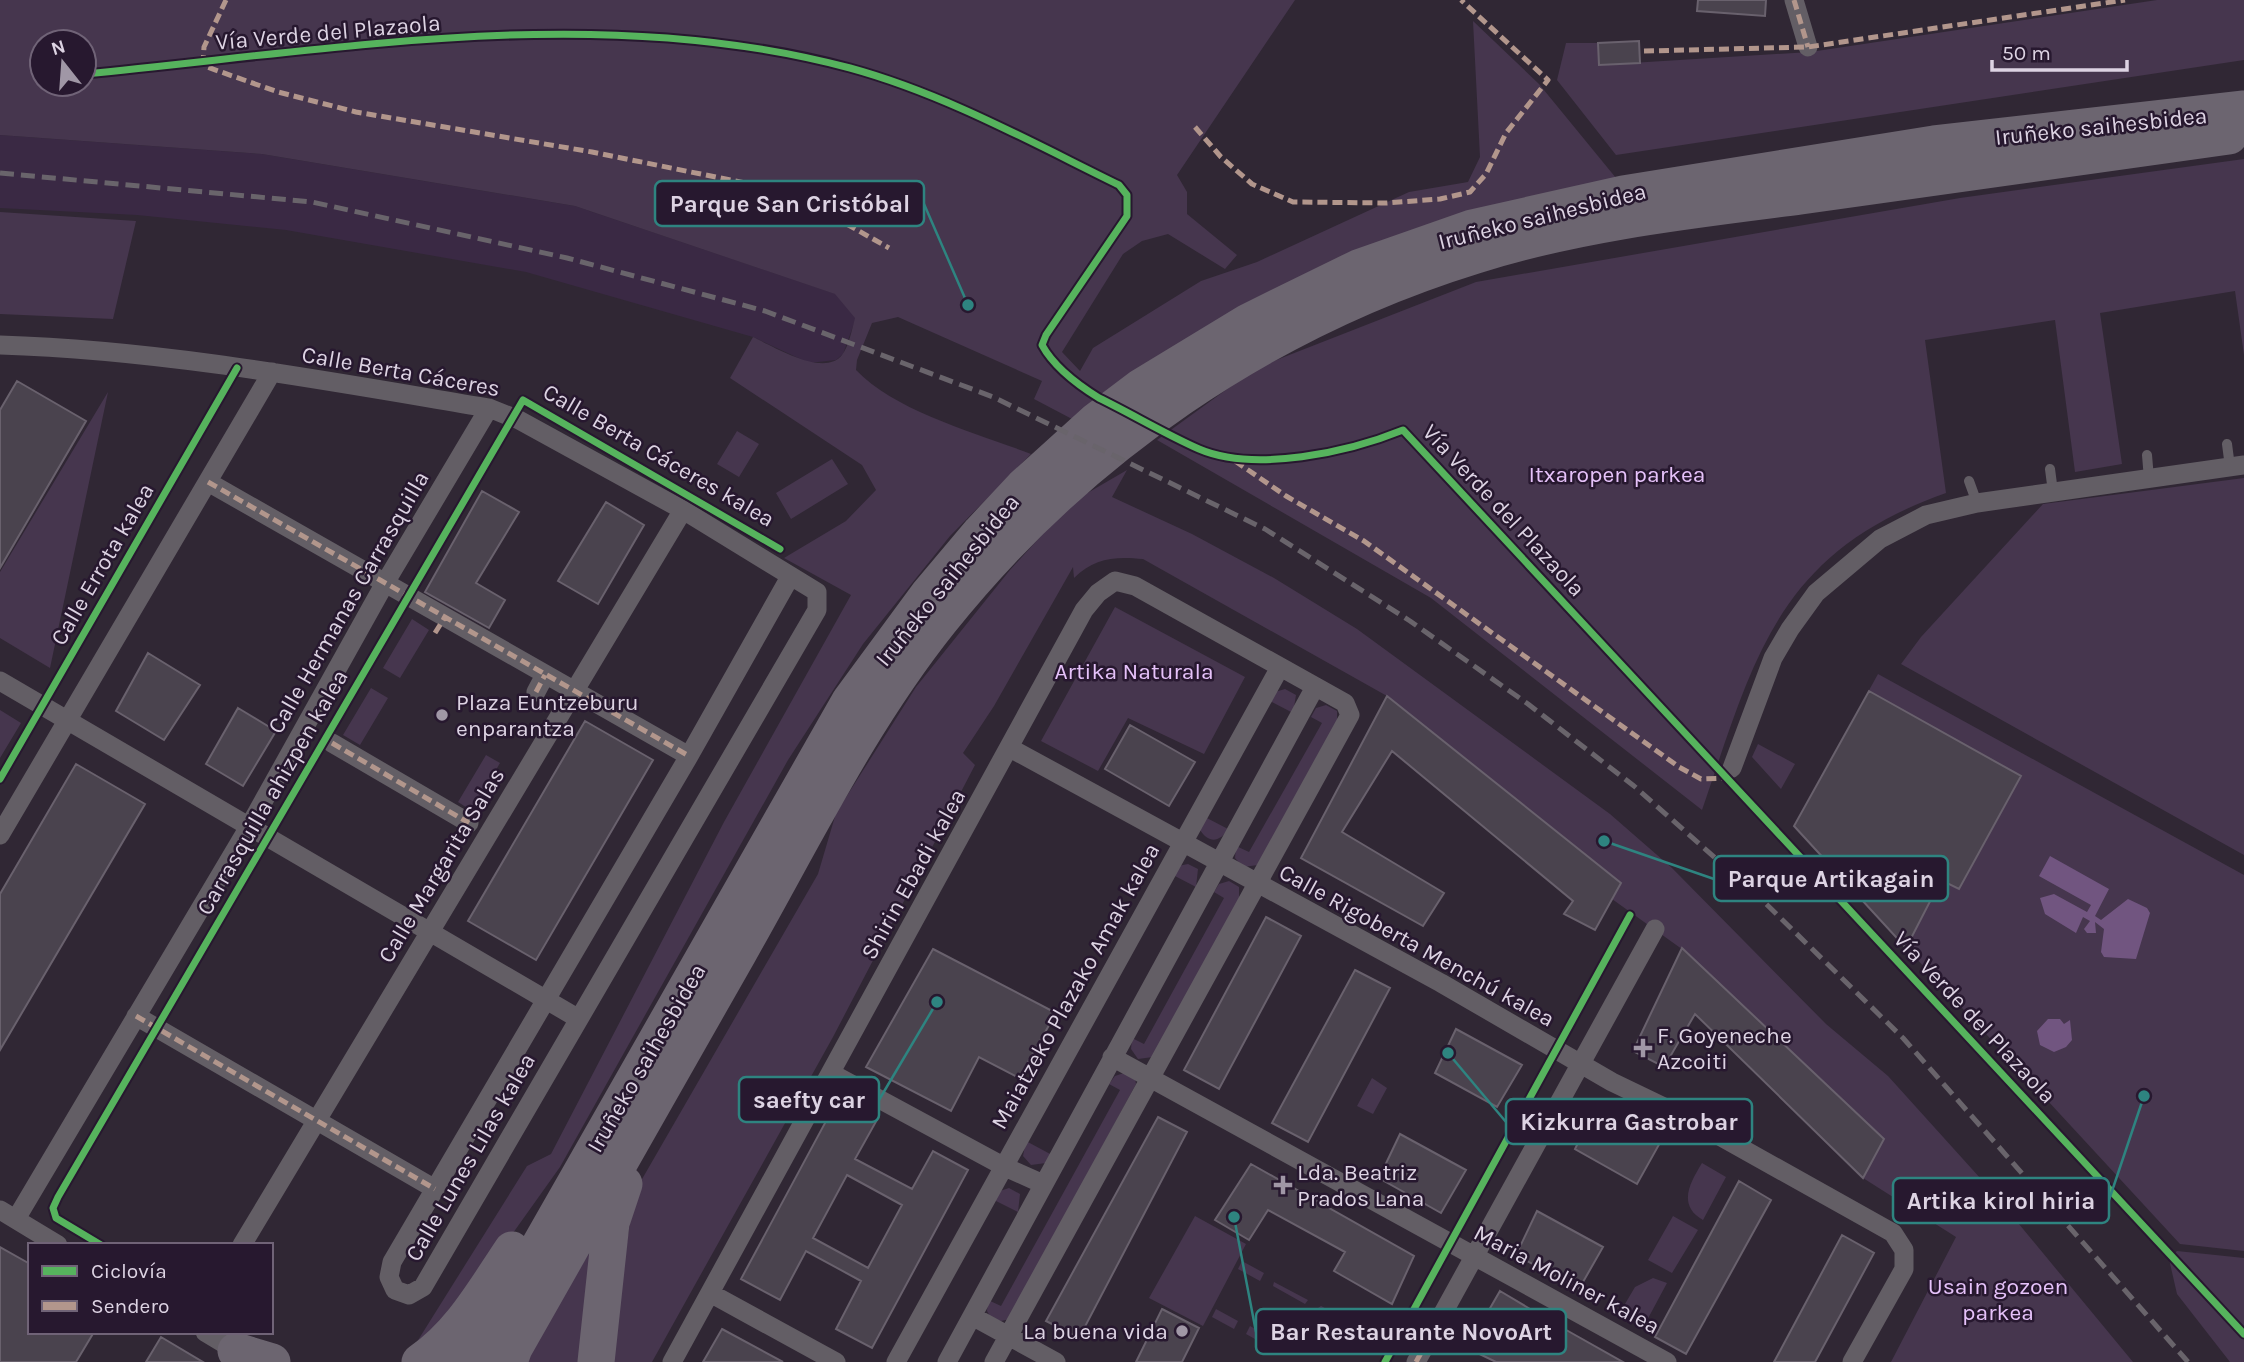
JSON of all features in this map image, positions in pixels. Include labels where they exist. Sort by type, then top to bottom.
[{"type":"highway","name":"Iruñeko saihesbidea","points":[[1154,396],[1248,322],[1357,268],[1472,228],[1623,194],[1934,144],[2244,109]]},
{"type":"highway","name":"Iruñeko saihesbidea","points":[[509,1362],[514,1348],[872,720],[938,623],[1096,421],[1265,344],[1366,293],[1480,253],[1628,219],[2244,134]]},
{"type":"highway","name":"Iruñeko saihesbidea","points":[[465,1362],[479,1349],[503,1310],[850,701],[928,595],[1036,496]]},
{"type":"highway","points":[[596,1362],[611,1223],[621,1188],[780,907],[806,832]]},
{"type":"highway","points":[[420,1362],[441,1348],[480,1297],[576,1154],[705,928],[768,844]]},
{"type":"highway","points":[[245,1357],[272,1362]]},
{"type":"street","points":[[1794,0],[1808,47]]},
{"type":"street","name":"Calle Berta Cáceres","points":[[2,347],[128,354],[272,372],[489,408],[534,428],[683,510],[790,577]]},
{"type":"street","points":[[0,835],[272,372]]},
{"type":"street","name":"Calle Hermanas Carrasquilla","points":[[8,1214],[136,1016],[250,825],[385,583],[489,408]]},
{"type":"street","points":[[1732,768],[1773,658],[1816,593],[1880,539],[1926,516],[1977,503],[2019,500],[2053,492],[2237,466]]},
{"type":"street","points":[[208,482],[385,583],[440,625],[541,684],[574,691],[689,756]]},
{"type":"street","name":"Calle Margarita Salas","points":[[243,1243],[683,510]]},
{"type":"street","name":"Calle Lunes Lilas kalea","points":[[790,577],[817,592],[817,610],[423,1287],[409,1295],[395,1290],[389,1278],[392,1262],[689,756],[790,577]]},
{"type":"street","name":"Shirin Ebadi kalea","points":[[672,1362],[1084,610],[1098,593],[1115,582],[1135,586],[1279,668]]},
{"type":"street","points":[[994,1362],[1350,715],[1345,703],[1279,668]]},
{"type":"street","name":"Maiatzeko Plazako Amak kalea","points":[[896,1362],[1279,668]]},
{"type":"street","points":[[0,681],[579,1019]]},
{"type":"street","points":[[947,1362],[1217,861],[1315,687]]},
{"type":"street","points":[[332,743],[406,779],[469,823]]},
{"type":"street","name":"Calle Rigoberta Menchú kalea","points":[[1010,748],[1441,983],[1580,1064],[1691,1120],[1893,1233],[1905,1250],[1903,1269],[1853,1362]]},
{"type":"street","points":[[1416,1362],[1655,929]]},
{"type":"street","points":[[136,1016],[435,1189]]},
{"type":"street","name":"Maria Moliner kalea","points":[[1112,1057],[1358,1190],[1438,1238],[1475,1254],[1667,1362]]},
{"type":"street","points":[[831,1073],[1003,1166],[1043,1184]]},
{"type":"street","points":[[8,1214],[55,1243]]},
{"type":"street","points":[[710,1293],[836,1362]]},
{"type":"street","points":[[972,1316],[1056,1362]]},
{"type":"street","points":[[208,1334],[245,1357]]},
{"type":"lane","points":[[2227,443],[2237,466]]},
{"type":"lane","points":[[2147,455],[2149,479]]},
{"type":"lane","points":[[2050,469],[2053,492]]},
{"type":"lane","points":[[1969,481],[1977,503]]},
{"type":"shaded area","points":[[0,135],[262,154],[575,206],[836,294],[856,318],[843,354],[836,360],[809,363],[753,337],[526,272],[286,230],[137,215],[0,208]]},
{"type":"shaded area","points":[[2050,856],[2109,889],[2095,916],[2101,920],[2128,899],[2147,908],[2150,913],[2136,959],[2104,957],[2101,952],[2104,929],[2095,922],[2096,933],[2087,933],[2084,929],[2090,921],[2083,917],[2076,933],[2045,914],[2040,898],[2054,894],[2087,912],[2091,905],[2039,876]]},
{"type":"shaded area","points":[[2048,1019],[2060,1019],[2064,1024],[2070,1020],[2072,1040],[2066,1047],[2054,1052],[2040,1045],[2037,1031]]},
{"type":"green space","points":[[0,0],[1295,0],[1177,175],[1187,192],[1187,214],[1237,255],[1225,269],[1168,234],[1142,241],[1123,254],[1062,352],[1080,371],[1093,348],[1201,281],[1257,262],[1409,192],[1468,182],[1480,157],[1473,21],[1539,84],[1616,178],[1453,218],[1072,419],[1034,399],[1042,381],[898,317],[872,323],[857,360],[856,370],[873,385],[938,420],[1031,454],[950,536],[863,644],[788,760],[560,1167],[436,1341],[405,1361],[527,1166],[551,1154],[724,822],[851,595],[784,558],[846,521],[876,490],[862,465],[730,378],[753,337],[811,362],[834,361],[842,355],[855,318],[835,294],[575,206],[262,154],[0,135]]},
{"type":"green space","points":[[2157,0],[2244,0],[2244,60],[1616,155],[1557,80],[1566,43],[1598,43],[1599,65],[1810,52]]},
{"type":"green space","name":"Itxaropen parkea","points":[[2244,159],[2244,355],[2235,291],[2100,313],[2122,464],[2075,472],[2055,320],[1925,340],[1946,493],[1889,518],[1844,546],[1809,579],[1780,616],[1758,658],[1739,704],[1702,810],[1431,598],[1157,440],[1256,368],[1476,282],[1960,198]]},
{"type":"green space","points":[[0,212],[136,221],[113,319],[0,314]]},
{"type":"green space","points":[[108,392],[50,668],[0,638],[0,572]]},
{"type":"green space","points":[[737,431],[759,444],[739,477],[717,464]]},
{"type":"green space","points":[[832,459],[848,484],[791,519],[776,493]]},
{"type":"green space","name":"Usain gozoen parkea","points":[[1127,470],[1112,497],[1192,534],[1274,578],[1357,629],[1610,814],[1672,868],[1826,1024],[1888,1076],[1990,1189],[2133,1362],[1891,1362],[1956,1237],[1863,1178],[1884,1139],[1686,952],[1612,899],[1387,696],[1143,559],[1123,558],[1097,562],[1074,578],[1073,567],[994,706],[963,753],[975,765],[833,1037],[652,1362],[610,1362],[634,1193],[818,874],[836,813],[916,687],[1010,570],[1072,502]]},
{"type":"green space","points":[[2244,478],[2244,855],[1901,664],[1921,637],[2043,504]]},
{"type":"green space","name":"Artika Naturala","points":[[1115,607],[1245,677],[1204,754],[1128,718],[1098,771],[1041,741]]},
{"type":"green space","points":[[412,619],[429,630],[400,678],[383,668]]},
{"type":"green space","points":[[1878,674],[2244,875],[2244,1251],[2180,1244],[1794,826]]},
{"type":"green space","points":[[371,688],[388,698],[360,745],[343,735]]},
{"type":"green space","points":[[1285,689],[1296,695],[1293,713],[1270,701],[1275,692]]},
{"type":"green space","points":[[1326,705],[1337,711],[1337,725],[1258,865],[1243,867],[1235,858],[1236,846],[1249,852],[1322,723],[1311,717],[1316,708]]},
{"type":"green space","points":[[0,710],[21,723],[0,758]]},
{"type":"green space","points":[[1758,744],[1795,764],[1781,789],[1752,757]]},
{"type":"green space","points":[[486,755],[500,763],[472,811],[458,802]]},
{"type":"green space","points":[[1203,816],[1228,829],[1222,837],[1214,840],[1203,835],[1200,830]]},
{"type":"green space","points":[[1188,864],[1198,869],[1196,887],[1173,875],[1178,866]]},
{"type":"green space","points":[[1229,881],[1239,887],[1239,901],[1153,1057],[1138,1059],[1131,1049],[1132,1038],[1144,1044],[1224,898],[1214,892],[1219,884]]},
{"type":"green space","points":[[1124,1073],[1135,1078],[1136,1084],[1010,1319],[1001,1321],[991,1318],[987,1311],[988,1300],[1001,1306],[1120,1090],[1109,1084],[1115,1076]]},
{"type":"green space","points":[[1372,1078],[1387,1088],[1373,1114],[1357,1106]]},
{"type":"green space","points":[[1026,1141],[1052,1155],[1046,1163],[1031,1165],[1023,1156]]},
{"type":"green space","points":[[1702,1163],[1726,1177],[1703,1220],[1690,1208],[1688,1201],[1690,1186]]},
{"type":"green space","points":[[1009,1188],[1020,1194],[1018,1212],[994,1200],[1000,1191]]},
{"type":"green space","points":[[1195,1216],[1246,1244],[1203,1326],[1149,1298]]},
{"type":"green space","points":[[1673,1216],[1698,1230],[1672,1273],[1648,1260]]},
{"type":"green space","points":[[598,1239],[585,1362],[522,1362]]},
{"type":"green space","points":[[2177,1251],[2244,1258],[2244,1362],[2230,1362],[2177,1294],[2169,1259]]},
{"type":"green space","points":[[1242,1261],[1264,1273],[1260,1281],[1238,1269]]},
{"type":"green space","points":[[1653,1278],[1667,1283],[1645,1324],[1622,1309],[1635,1287]]},
{"type":"green space","points":[[1274,1282],[1308,1300],[1305,1304],[1273,1286]]},
{"type":"green space","points":[[1321,1306],[1356,1324],[1358,1331],[1321,1313],[1318,1308]]},
{"type":"green space","points":[[1216,1309],[1238,1321],[1234,1329],[1212,1317]]},
{"type":"green space","points":[[1250,1326],[1284,1345],[1280,1353],[1246,1334]]},
{"type":"building","points":[[1698,0],[1766,0],[1765,16],[1697,11]]},
{"type":"building","points":[[1639,41],[1640,63],[1599,65],[1598,43]]},
{"type":"building","points":[[17,381],[86,421],[0,568],[0,410]]},
{"type":"building","points":[[482,491],[519,512],[476,583],[505,600],[489,628],[425,592]]},
{"type":"building","points":[[606,502],[644,525],[598,604],[558,581]]},
{"type":"building","points":[[148,653],[200,685],[164,740],[116,711]]},
{"type":"building","points":[[1869,691],[2021,776],[1959,889],[1941,880],[1906,948],[1794,826]]},
{"type":"building","points":[[1387,696],[1621,883],[1595,930],[1564,914],[1573,901],[1392,751],[1342,832],[1444,893],[1423,926],[1301,858]]},
{"type":"building","points":[[238,708],[276,731],[243,786],[206,764]]},
{"type":"building","points":[[585,721],[653,760],[536,960],[468,921]]},
{"type":"building","points":[[1130,725],[1195,762],[1169,806],[1105,769]]},
{"type":"building","points":[[76,764],[145,804],[0,1050],[0,894]]},
{"type":"building","points":[[1266,917],[1301,936],[1219,1089],[1184,1070]]},
{"type":"building","points":[[1682,948],[1884,1139],[1863,1178],[1695,1014],[1664,1067],[1633,1051]]},
{"type":"building","points":[[933,949],[1056,1013],[1019,1078],[979,1057],[951,1111],[866,1067]]},
{"type":"building","points":[[1355,970],[1390,988],[1308,1142],[1272,1123]]},
{"type":"building","points":[[1456,1029],[1522,1065],[1497,1107],[1435,1073]]},
{"type":"building","points":[[839,1097],[878,1118],[855,1159],[912,1189],[933,1151],[968,1170],[872,1348],[836,1329],[861,1281],[806,1251],[780,1300],[741,1279]],"holes":[[[847,1175],[902,1205],[868,1268],[813,1238]]]},
{"type":"building","points":[[1596,1106],[1661,1141],[1637,1184],[1575,1149]]},
{"type":"building","points":[[1158,1117],[1187,1132],[1079,1338],[1046,1321]]},
{"type":"building","points":[[1400,1134],[1466,1170],[1441,1213],[1379,1178]]},
{"type":"building","points":[[1251,1164],[1414,1256],[1392,1304],[1334,1271],[1345,1252],[1268,1210],[1249,1240],[1215,1220]]},
{"type":"building","points":[[1739,1181],[1771,1200],[1686,1354],[1655,1337]]},
{"type":"building","points":[[1537,1211],[1603,1247],[1579,1289],[1516,1255]]},
{"type":"building","points":[[1842,1235],[1874,1253],[1815,1362],[1774,1362]]},
{"type":"building","points":[[0,1247],[28,1263],[28,1334],[93,1334],[76,1362],[0,1362]]},
{"type":"building","points":[[1500,1291],[1623,1362],[1496,1362],[1467,1348]]},
{"type":"building","points":[[1162,1309],[1199,1328],[1182,1362],[1136,1362]]},
{"type":"building","points":[[722,1329],[783,1362],[703,1362]]},
{"type":"building","points":[[161,1337],[203,1362],[146,1362]]},
{"type":"railway","points":[[0,173],[312,202],[567,258],[765,311],[993,397],[1265,529],[1410,621],[1528,704],[1634,786],[1756,894],[1903,1038],[2188,1362]]},
{"type":"marked path","points":[[226,0],[204,47],[203,63],[207,67],[278,92],[356,112],[592,152],[765,187],[820,209],[889,248]]},
{"type":"marked path","points":[[1195,127],[1221,157],[1252,184],[1293,202],[1386,203],[1440,199],[1470,192],[1486,174],[1506,133],[1548,80],[1461,0]]},
{"type":"marked path","points":[[1794,0],[1808,47]]},
{"type":"marked path","points":[[1644,51],[1808,47],[2125,0]]},
{"type":"marked path","points":[[1235,461],[1286,496],[1364,541],[1679,767],[1701,779],[1727,778]]},
{"type":"marked path","points":[[208,482],[689,756]]},
{"type":"marked path","points":[[435,633],[445,617]]},
{"type":"marked path","points":[[536,692],[545,675]]},
{"type":"marked path","points":[[332,743],[469,823]]},
{"type":"marked path","points":[[136,1016],[435,1189]]},
{"type":"marked path","points":[[1416,1362],[1434,1329]]},
{"type":"cycle path","name":"Vía Verde del Plazaola","points":[[98,73],[371,44],[468,37],[564,34],[660,37],[756,48],[850,68],[885,79],[954,105],[1119,185],[1127,195],[1127,216],[1046,335],[1042,345],[1060,368],[1099,398],[1186,443],[1222,456],[1247,459],[1302,457],[1356,446],[1403,430],[2244,1334]]},
{"type":"cycle path","name":"Calle Errota kalea","points":[[0,779],[237,368]]},
{"type":"cycle path","name":"Calle Berta Cáceres kalea","points":[[98,1243],[56,1218],[53,1208],[58,1197],[523,400],[780,549]]},
{"type":"cycle path","points":[[1385,1362],[1630,915]]},
{"type":"place","name":"Parque San Cristóbal","points":[[968,305]]},
{"type":"place","name":"Plaza Euntzeburu enparantza","points":[[442,715]]},
{"type":"place","name":"Parque Artikagain","points":[[1604,841]]},
{"type":"place","name":"saefty car","points":[[937,1002]]},
{"type":"place","name":"F. Goyeneche Azcoiti","points":[[1643,1048]]},
{"type":"place","name":"Kizkurra Gastrobar","points":[[1448,1053]]},
{"type":"place","name":"Artika kirol hiria","points":[[2144,1096]]},
{"type":"place","name":"Lda. Beatriz Prados Lana","points":[[1283,1185]]},
{"type":"place","name":"Bar Restaurante NovoArt","points":[[1234,1217]]},
{"type":"place","name":"La buena vida","points":[[1182,1331]]}]
